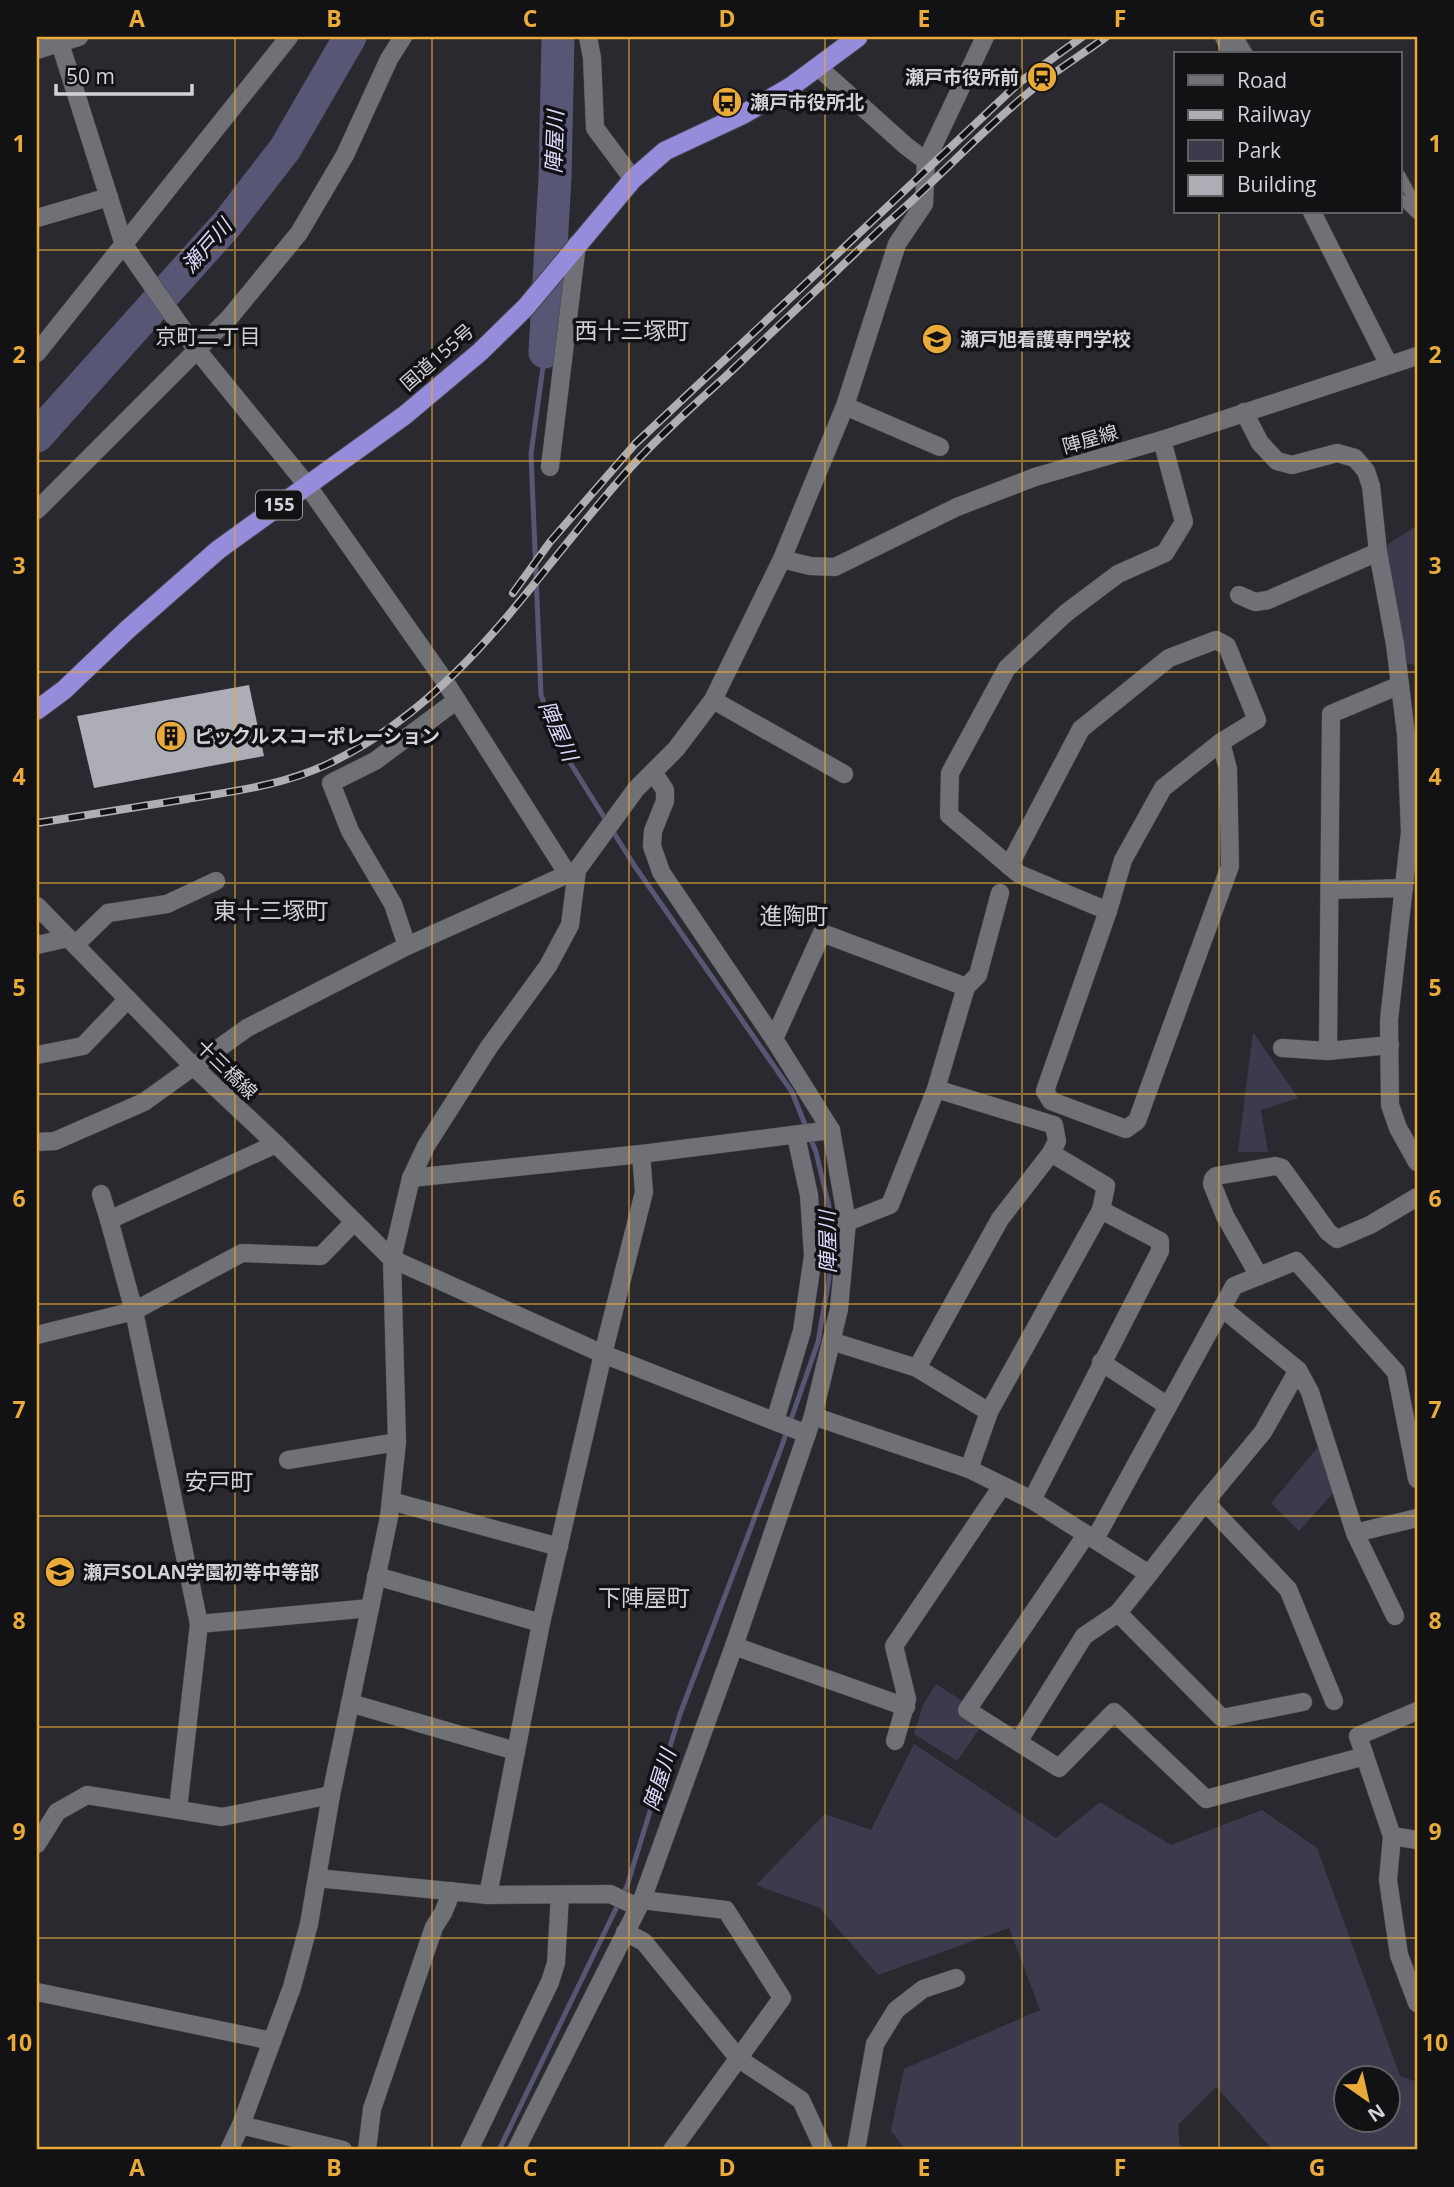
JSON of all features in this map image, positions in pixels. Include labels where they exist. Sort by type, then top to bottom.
[{"type":"highway","name":"国道155号","points":[[37,710],[64,690],[218,550],[405,415],[480,352],[526,307],[633,179],[665,152],[742,115],[792,86],[851,39]]},
{"type":"street","points":[[37,50],[59,40],[79,37]]},
{"type":"street","points":[[267,37],[274,55]]},
{"type":"street","points":[[37,353],[128,251],[289,37]]},
{"type":"street","points":[[37,510],[230,317],[299,233],[345,155],[389,59],[403,37]]},
{"type":"street","points":[[588,37],[592,58],[595,128],[633,179]]},
{"type":"street","points":[[37,1142],[55,1141],[144,1102],[247,1028],[407,946],[572,872],[603,838],[636,789],[677,748],[713,700],[782,559],[845,406],[897,244],[924,204],[926,160],[985,37]]},
{"type":"street","points":[[59,40],[128,251],[197,349],[307,485],[457,700],[572,872],[570,925],[548,966],[489,1047],[426,1146],[411,1178],[392,1259],[397,1442],[391,1500],[331,1795],[309,1924],[292,1987],[241,2125],[229,2150]]},
{"type":"street","points":[[818,67],[905,146],[926,160]]},
{"type":"street","points":[[37,218],[109,197]]},
{"type":"street","points":[[1313,214],[1389,365]]},
{"type":"street","points":[[550,467],[574,249]]},
{"type":"street","name":"陣屋線","points":[[782,559],[810,566],[835,567],[957,507],[1035,477],[1162,440],[1417,356]]},
{"type":"street","points":[[845,406],[940,447]]},
{"type":"street","points":[[1244,412],[1261,443],[1277,461],[1292,465],[1337,453],[1355,458],[1366,471],[1371,486],[1378,552],[1411,734],[1410,832],[1389,1020],[1391,1105],[1398,1128],[1417,1162]]},
{"type":"street","points":[[1108,911],[1019,874],[949,815],[950,773],[1007,668],[1066,613],[1118,574],[1165,553],[1184,522],[1162,440]]},
{"type":"street","points":[[1239,595],[1255,602],[1268,600],[1378,552]]},
{"type":"street","points":[[1009,866],[1081,729],[1169,658],[1216,640],[1227,646],[1257,720],[1221,743],[1163,788],[1123,860],[1108,911],[1045,1091],[1051,1101],[1126,1129],[1137,1121],[1230,866],[1228,769],[1221,743]]},
{"type":"street","points":[[1328,1051],[1331,714],[1400,685]]},
{"type":"street","points":[[407,946],[393,904],[350,831],[331,783],[375,761],[457,700]]},
{"type":"street","points":[[713,700],[844,774]]},
{"type":"street","points":[[516,2150],[637,1904],[734,1646],[802,1432],[813,1416],[839,1309],[847,1222],[827,1131],[774,1039],[661,872],[652,846],[653,831],[665,801],[665,790],[653,772]]},
{"type":"street","points":[[37,945],[72,941],[108,913],[167,905],[216,881]]},
{"type":"street","points":[[1330,890],[1404,888]]},
{"type":"street","points":[[847,1222],[890,1205],[936,1088],[966,987],[978,975],[1000,893]]},
{"type":"street","name":"十三橋線","points":[[37,906],[194,1067],[392,1259],[603,1354],[802,1432]]},
{"type":"street","points":[[774,1039],[822,933],[966,987]]},
{"type":"street","points":[[37,1055],[83,1046],[128,999]]},
{"type":"street","points":[[1282,1048],[1328,1051],[1390,1045]]},
{"type":"street","points":[[917,1368],[1000,1219],[1051,1153],[1057,1141],[1054,1125],[936,1088]]},
{"type":"street","points":[[411,1178],[827,1131]]},
{"type":"street","points":[[777,1422],[802,1331],[813,1256],[809,1195],[799,1135]]},
{"type":"street","points":[[109,1220],[276,1144]]},
{"type":"street","points":[[969,1469],[989,1412],[1101,1210],[1106,1186],[1051,1153]]},
{"type":"street","points":[[488,1895],[541,1623],[603,1354],[644,1192],[641,1154]]},
{"type":"street","points":[[1259,1276],[1225,1216],[1212,1184],[1216,1177],[1275,1166],[1282,1168],[1328,1232],[1337,1239],[1370,1225],[1417,1198]]},
{"type":"street","points":[[100,1194],[134,1311],[199,1624],[178,1809]]},
{"type":"street","points":[[1032,1500],[1160,1251],[1160,1241],[1101,1210]]},
{"type":"street","points":[[37,1335],[134,1311],[242,1253],[321,1256],[354,1222]]},
{"type":"street","points":[[1365,1756],[1206,1799],[1114,1712],[1059,1768],[967,1710],[1090,1537],[1168,1406],[1234,1286],[1296,1261],[1396,1372],[1417,1479]]},
{"type":"street","points":[[1222,1308],[1298,1370],[1310,1392],[1355,1533],[1395,1616]]},
{"type":"street","points":[[831,1341],[917,1368],[989,1412]]},
{"type":"street","points":[[1101,1362],[1168,1406]]},
{"type":"street","points":[[1018,1742],[1084,1636],[1118,1613],[1263,1432],[1298,1370]]},
{"type":"street","points":[[813,1416],[969,1469],[1032,1500],[1149,1574]]},
{"type":"street","points":[[288,1460],[397,1442]]},
{"type":"street","points":[[895,1741],[907,1699],[894,1646],[1002,1486]]},
{"type":"street","points":[[391,1500],[559,1547]]},
{"type":"street","points":[[1205,1502],[1288,1588],[1334,1701]]},
{"type":"street","points":[[1355,1533],[1417,1518]]},
{"type":"street","points":[[376,1576],[541,1623]]},
{"type":"street","points":[[199,1624],[370,1608]]},
{"type":"street","points":[[1118,1613],[1222,1718],[1303,1702]]},
{"type":"street","points":[[734,1646],[905,1707]]},
{"type":"street","points":[[350,1703],[516,1751]]},
{"type":"street","points":[[1417,1711],[1358,1736],[1392,1836],[1388,1880],[1399,1955],[1417,2003]]},
{"type":"street","points":[[37,1844],[57,1812],[87,1795],[222,1817],[331,1795]]},
{"type":"street","points":[[1392,1836],[1417,1840]]},
{"type":"street","points":[[317,1878],[488,1895],[610,1894],[637,1904],[726,1910],[782,1998],[672,2150]]},
{"type":"street","points":[[367,2150],[375,2101],[434,1927],[452,1891]]},
{"type":"street","points":[[469,2150],[550,1982],[556,1963],[560,1895]]},
{"type":"street","points":[[625,1932],[645,1942],[739,2059],[801,2100],[824,2150]]},
{"type":"street","points":[[856,2150],[875,2044],[896,2010],[923,1989],[956,1978]]},
{"type":"street","points":[[37,1992],[272,2041]]},
{"type":"street","points":[[241,2125],[343,2150]]},
{"type":"lane","points":[[1402,179],[1417,206]]},
{"type":"lane","points":[[1402,200],[1417,214]]},
{"type":"green space","points":[[1417,525],[1417,665],[1407,664],[1386,546]]},
{"type":"green space","points":[[1253,1032],[1298,1098],[1261,1110],[1268,1152],[1238,1152]]},
{"type":"green space","points":[[1319,1446],[1334,1492],[1299,1531],[1271,1503]]},
{"type":"green space","points":[[936,1684],[967,1704],[982,1725],[957,1761],[914,1734],[923,1705]]},
{"type":"green space","points":[[914,1744],[1056,1838],[1100,1802],[1171,1845],[1262,1810],[1317,1848],[1396,2064],[1332,2064],[1332,2134],[1402,2134],[1402,2077],[1417,2082],[1417,2150],[1273,2150],[1216,2087],[1178,2125],[1180,2150],[906,2150],[891,2131],[904,2069],[1040,2010],[1009,1928],[878,1975],[820,1908],[756,1885],[825,1814],[871,1830]]},
{"type":"building","name":"ピックルスコーポレーション","points":[[249,685],[264,756],[94,788],[77,716]]},
{"type":"waterway","name":"瀬戸川","points":[[37,436],[227,224],[285,149],[350,37]]},
{"type":"waterway","name":"陣屋川","points":[[545,352],[555,177],[558,37]]},
{"type":"waterway","name":"陣屋川","points":[[545,352],[531,454],[541,695],[561,748],[607,822]]},
{"type":"waterway","name":"陣屋川","points":[[499,2150],[627,1886],[680,1714],[780,1451],[818,1342],[829,1279],[831,1215],[816,1152],[792,1092],[612,830]]},
{"type":"railway","points":[[513,593],[550,542],[635,444],[1020,82],[1082,37]]},
{"type":"railway","points":[[37,823],[223,793],[294,777],[328,764],[376,737],[419,706],[494,632],[631,467],[665,432],[974,141],[1047,78],[1106,37]]},
{"type":"place","name":"瀬戸市役所前","points":[[1042,77]]},
{"type":"place","name":"瀬戸市役所北","points":[[727,102]]},
{"type":"place","name":"瀬戸旭看護専門学校","points":[[937,339]]},
{"type":"place","name":"ピックルスコーポレーション","points":[[171,736]]},
{"type":"place","name":"瀬戸SOLAN学園初等中等部","points":[[60,1572]]},
{"type":"district","name":"西十三塚町","points":[[632,331]]},
{"type":"district","name":"京町二丁目","points":[[208,337]]},
{"type":"district","name":"東十三塚町","points":[[271,911]]},
{"type":"district","name":"進陶町","points":[[794,916]]},
{"type":"district","name":"安戸町","points":[[219,1482]]},
{"type":"district","name":"下陣屋町","points":[[644,1598]]}]
